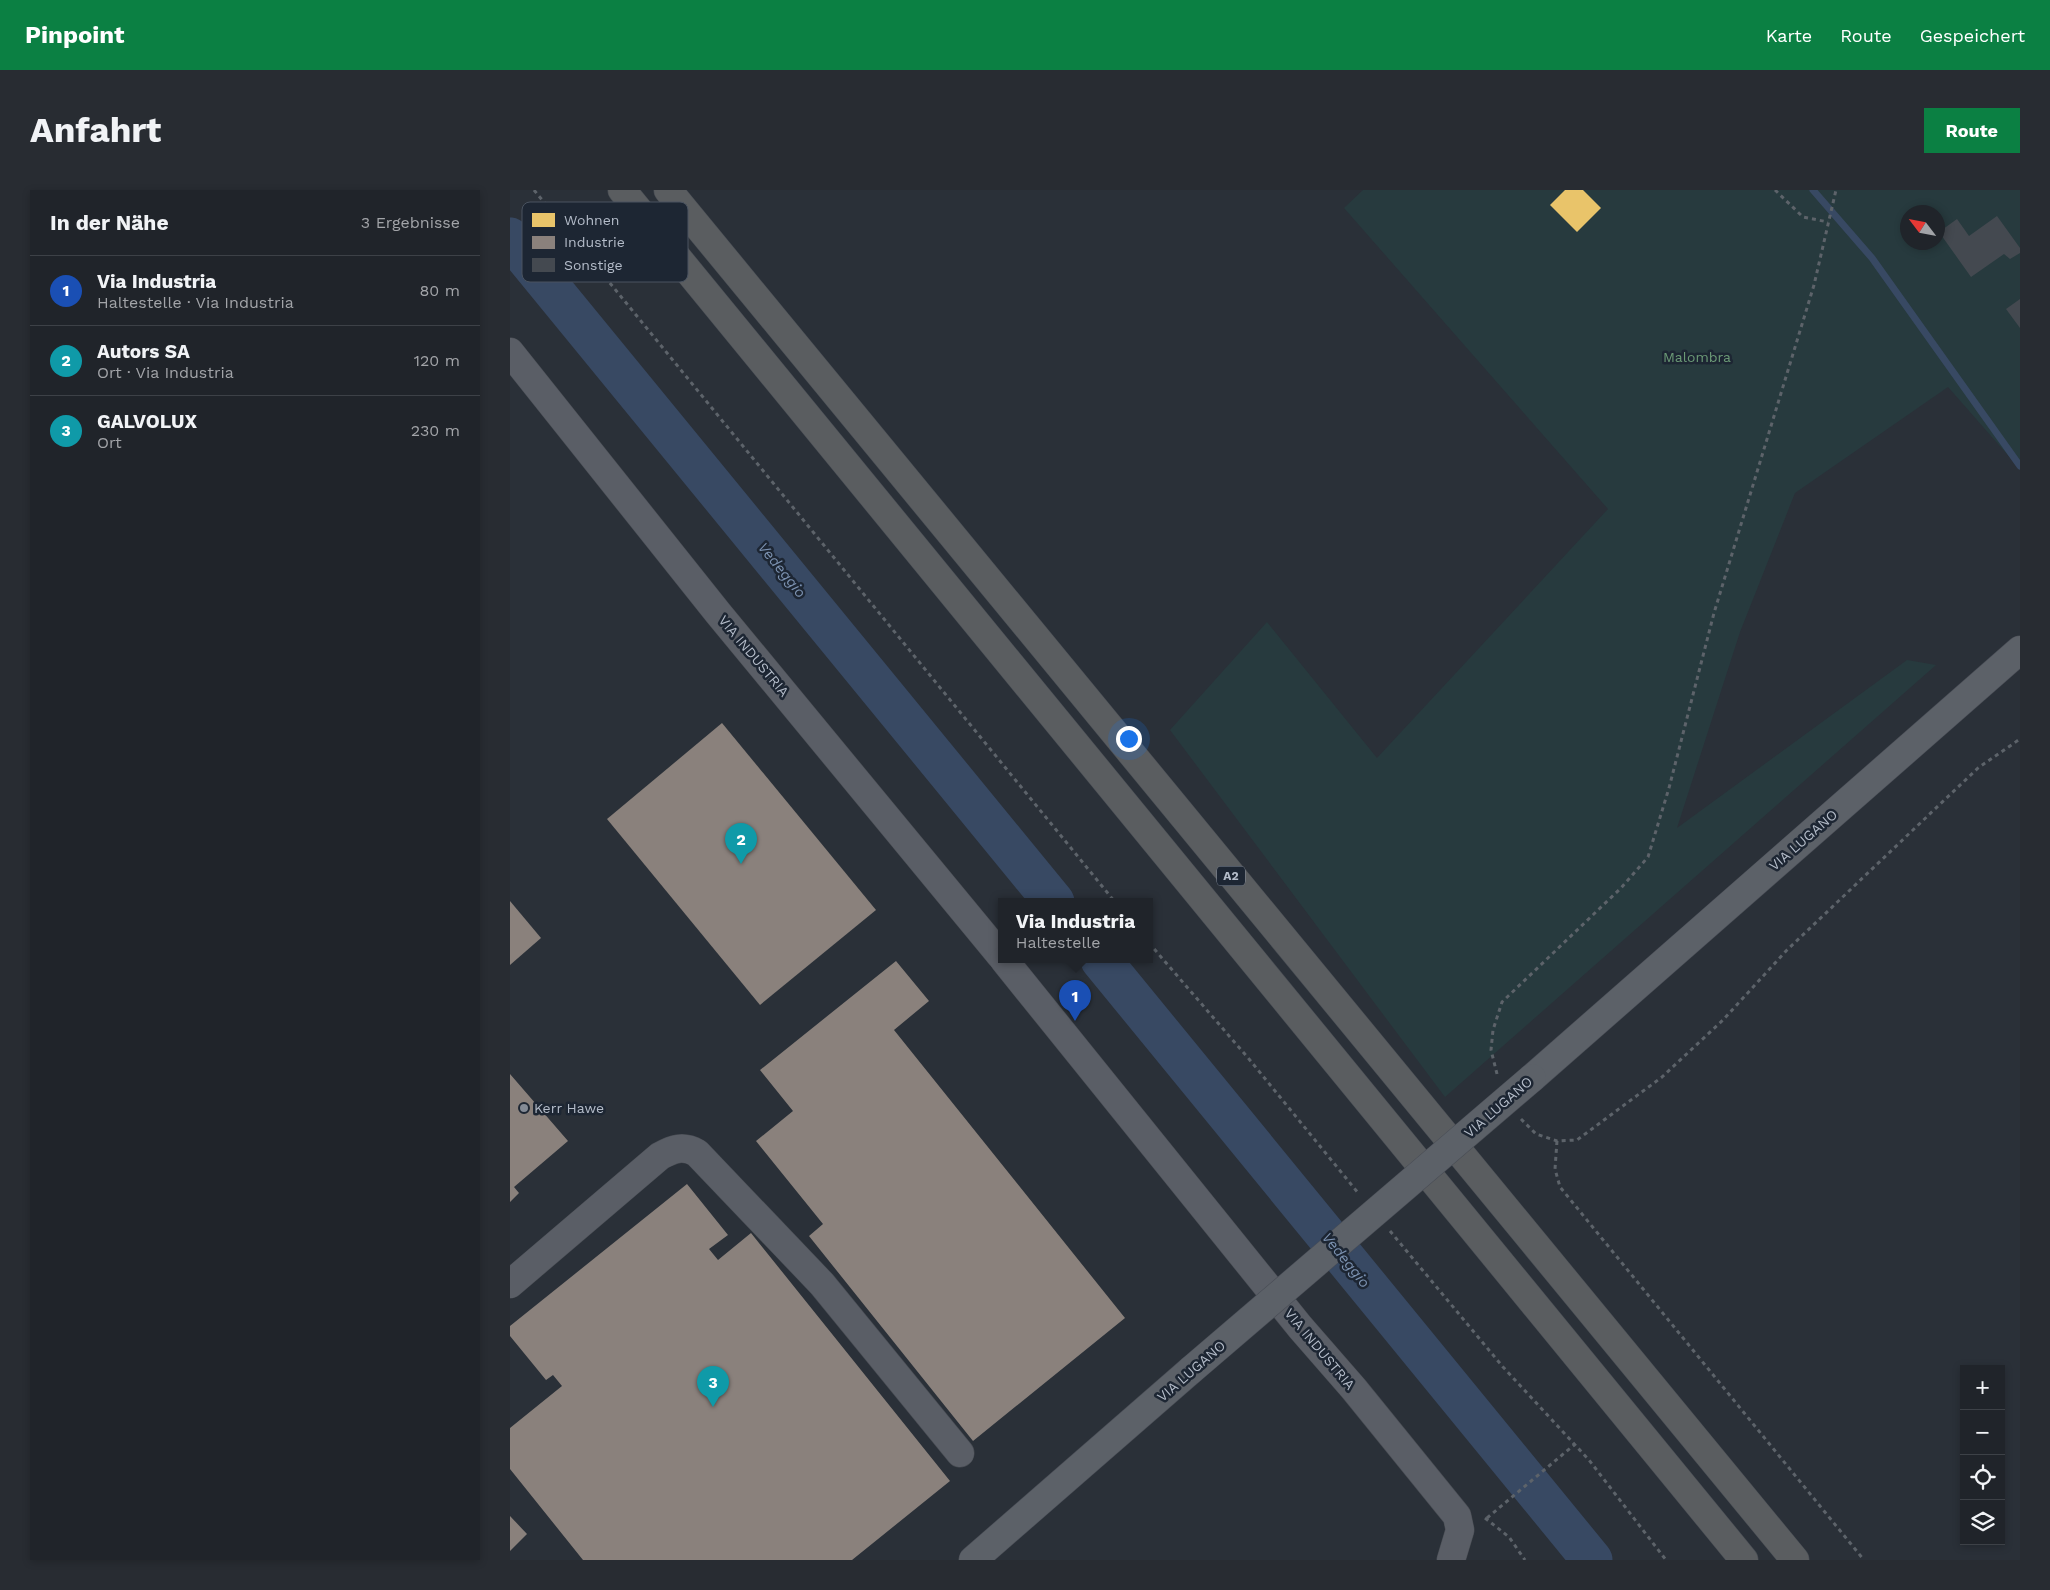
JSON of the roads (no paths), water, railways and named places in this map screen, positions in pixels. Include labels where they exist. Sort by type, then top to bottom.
[{"type":"highway","points":[[622,190],[632,202]]},
{"type":"highway","name":"A2","points":[[668,190],[678,202]]},
{"type":"highway","name":"A2","points":[[688,214],[1796,1560]]},
{"type":"highway","points":[[688,271],[1744,1560]]},
{"type":"main road","name":"VIA LUGANO","points":[[973,1560],[1191,1370],[1532,1078],[2020,650]]},
{"type":"street","name":"VIA INDUSTRIA","points":[[510,352],[718,613],[998,952]]},
{"type":"street","name":"VIA INDUSTRIA","points":[[1006,963],[1300,1327],[1354,1389],[1457,1516],[1460,1530],[1451,1560]]},
{"type":"street","points":[[510,1284],[660,1156],[680,1147],[689,1149],[822,1284],[960,1453]]},
{"type":"waterway","points":[[1813,190],[1872,258],[2020,466]]},
{"type":"waterway","name":"Vedeggio","points":[[510,238],[522,253]]},
{"type":"waterway","name":"Vedeggio","points":[[546,282],[1051,898]]},
{"type":"waterway","name":"Vedeggio","points":[[1103,963],[1592,1560]]},
{"type":"place","name":"Autors SA","points":[[741,864]]},
{"type":"place","name":"Via Industria","points":[[1075,1021]]},
{"type":"place","name":"Kerr Hawe","points":[[524,1108]]},
{"type":"place","name":"GALVOLUX","points":[[713,1407]]},
{"type":"park label","name":"Malombra","points":[[1697,357]]}]
